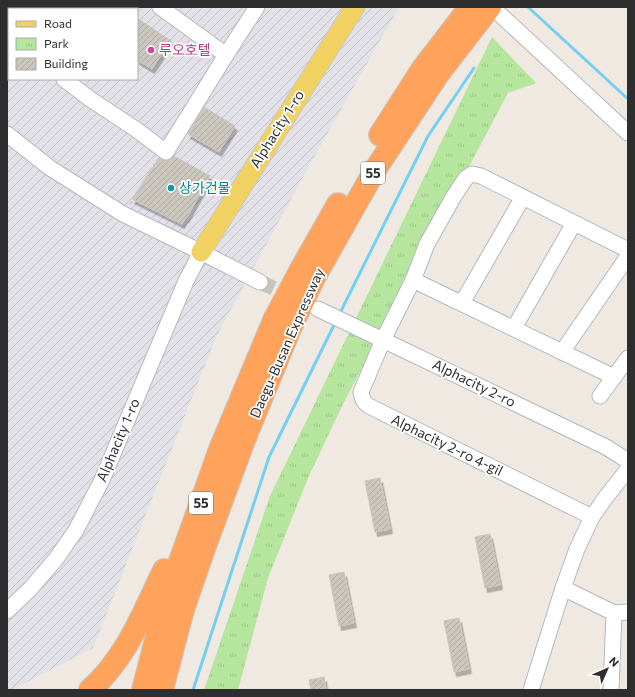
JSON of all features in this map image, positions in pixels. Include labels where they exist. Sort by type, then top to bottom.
[{"type":"highway","name":"Daegu-Busan Expressway","points":[[162,690],[183,610],[204,549],[245,438],[290,329],[314,278],[431,71],[470,7]]},
{"type":"highway","name":"Daegu-Busan Expressway","points":[[143,690],[166,600],[220,449],[274,320],[356,172],[431,71],[491,7]]},
{"type":"highway","points":[[90,690],[119,659],[125,648],[139,622],[220,449]]},
{"type":"main road","name":"Alphacity 1-ro","points":[[201,252],[355,7]]},
{"type":"street","points":[[160,7],[226,55]]},
{"type":"street","points":[[65,80],[166,152],[257,7]]},
{"type":"street","points":[[491,7],[628,133]]},
{"type":"street","points":[[7,134],[50,168],[123,214],[260,282]]},
{"type":"street","name":"Alphacity 2-ro 4-gil","points":[[592,517],[369,406],[364,403],[361,392],[383,340],[414,280],[427,244],[454,196],[466,178],[472,174],[481,176],[628,250]]},
{"type":"street","points":[[462,303],[523,197]]},
{"type":"street","points":[[514,328],[574,222]]},
{"type":"street","name":"Alphacity 1-ro","points":[[7,610],[30,589],[56,559],[76,530],[102,480],[186,281],[201,252]]},
{"type":"street","points":[[562,352],[628,256]]},
{"type":"street","points":[[414,280],[614,377]]},
{"type":"street","name":"Alphacity 2-ro","points":[[318,309],[606,447],[628,461]]},
{"type":"street","points":[[600,396],[628,358]]},
{"type":"street","points":[[531,690],[563,588],[577,549],[592,517],[628,469]]},
{"type":"street","points":[[563,588],[621,613],[611,690]]},
{"type":"path","points":[[123,214],[163,150],[166,152]]},
{"type":"shaded area","points":[[7,7],[399,7],[309,166],[217,335],[93,648],[12,690],[7,690]]},
{"type":"green space","points":[[492,37],[536,83],[508,93],[344,402],[308,478],[268,578],[238,690],[204,690],[270,496]]},
{"type":"building","name":"루오호텔","points":[[138,19],[171,41],[152,69],[138,61]]},
{"type":"building","points":[[204,107],[235,126],[219,152],[188,134]]},
{"type":"building","name":"상가건물","points":[[174,156],[210,176],[182,224],[132,199],[159,158],[166,161],[170,160]]},
{"type":"building","points":[[380,478],[390,529],[375,532],[365,481]]},
{"type":"building","points":[[490,534],[500,585],[485,588],[475,537]]},
{"type":"building","points":[[344,572],[354,623],[339,626],[329,575]]},
{"type":"building","points":[[459,618],[469,669],[454,672],[444,621]]},
{"type":"building","points":[[324,677],[326,690],[311,690],[309,680]]},
{"type":"waterway","points":[[528,7],[628,99]]},
{"type":"waterway","points":[[339,315],[428,136],[474,68]]},
{"type":"waterway","points":[[193,690],[269,457],[336,321]]},
{"type":"tunnel","points":[[260,282],[295,298]]},
{"type":"place","name":"루오호텔","points":[[151,50]]},
{"type":"place","name":"상가건물","points":[[171,188]]}]
